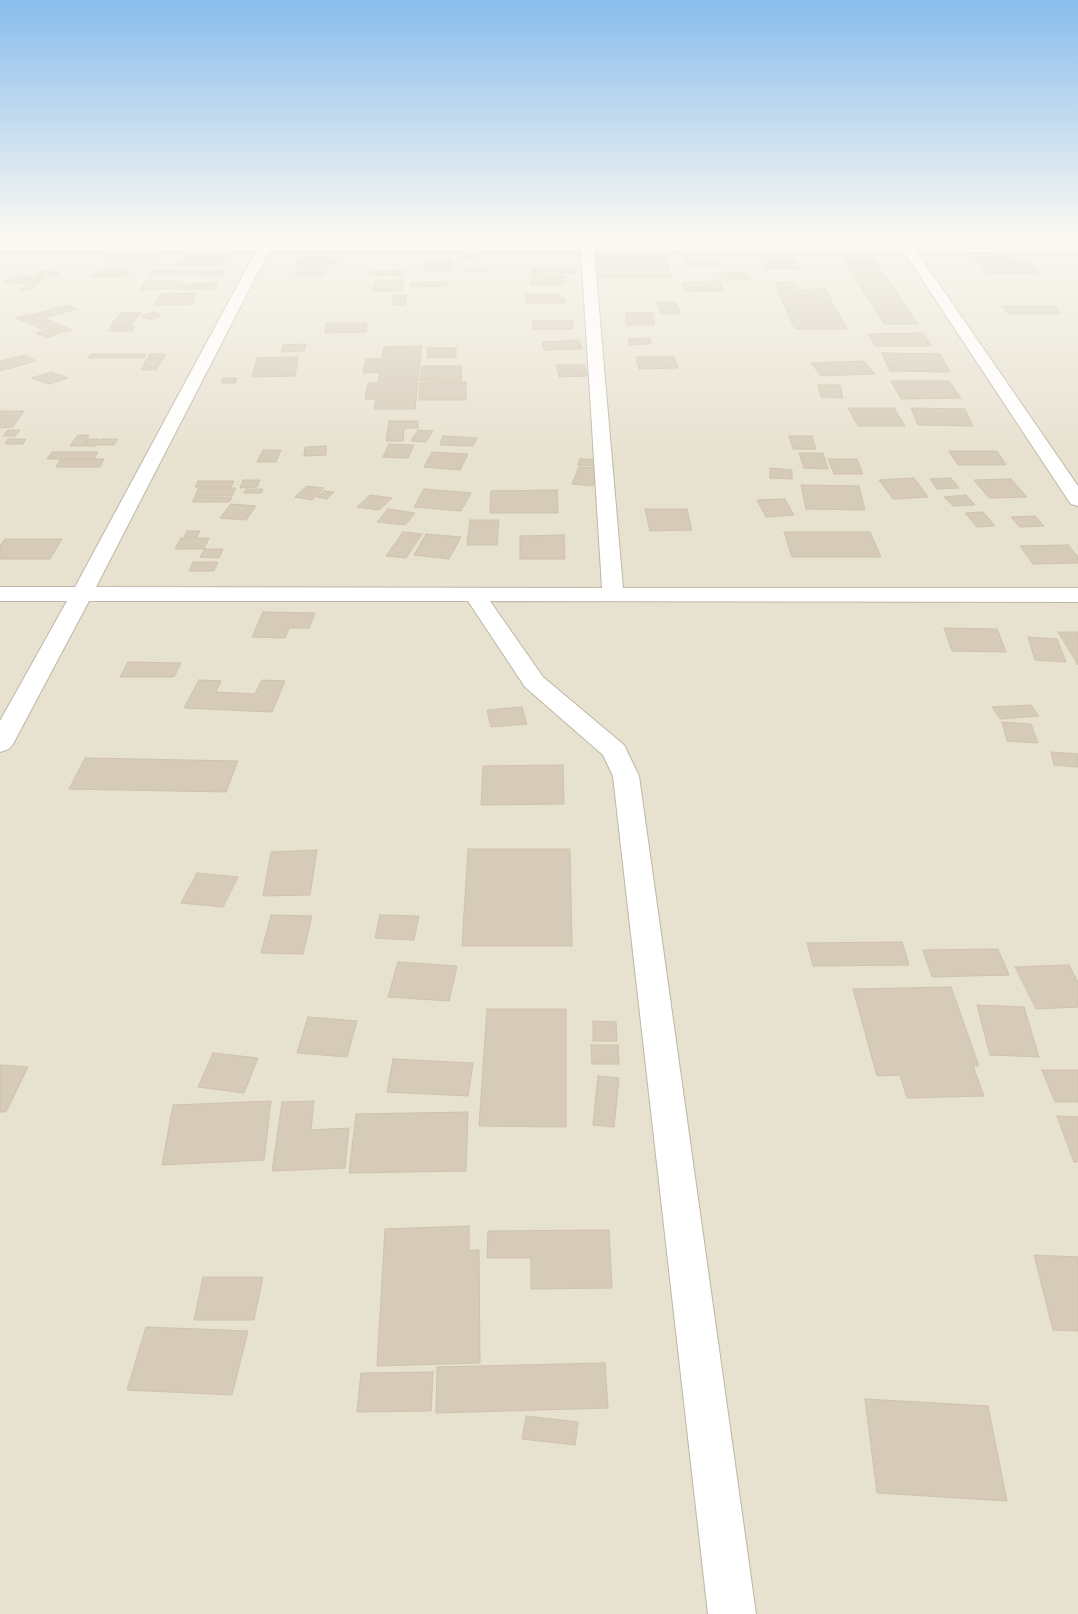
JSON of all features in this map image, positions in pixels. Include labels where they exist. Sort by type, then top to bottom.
[{"type":"street","points":[[0,744],[82,594],[233,307]]},
{"type":"street","points":[[592,307],[614,595]]},
{"type":"street","points":[[949,307],[1078,500]]},
{"type":"street","points":[[0,594],[1078,595]]},
{"type":"street","points":[[475,594],[534,682],[615,752],[626,776],[732,1614]]},
{"type":"shaded area","points":[[0,307],[1078,307],[1078,1614],[0,1614]]},
{"type":"building","points":[[59,307],[78,309],[45,318],[35,314]]},
{"type":"building","points":[[659,307],[678,307],[681,314],[661,314]]},
{"type":"building","points":[[785,307],[835,307],[847,329],[795,329]]},
{"type":"building","points":[[873,307],[907,307],[918,324],[884,324]]},
{"type":"building","points":[[1003,307],[1055,307],[1061,314],[1008,314]]},
{"type":"building","points":[[652,312],[655,325],[627,325],[625,313]]},
{"type":"building","points":[[121,313],[141,313],[131,325],[111,325]]},
{"type":"building","points":[[157,313],[161,316],[152,319],[142,318],[143,315]]},
{"type":"building","points":[[34,314],[72,330],[64,332],[26,316]]},
{"type":"building","points":[[25,316],[63,332],[47,338],[36,333],[46,331],[16,318]]},
{"type":"building","points":[[533,321],[573,321],[573,329],[533,329]]},
{"type":"building","points":[[326,323],[367,323],[366,332],[325,333]]},
{"type":"building","points":[[112,326],[135,326],[132,331],[108,331]]},
{"type":"building","points":[[923,333],[932,346],[876,346],[868,334]]},
{"type":"building","points":[[650,338],[651,344],[630,345],[628,339]]},
{"type":"building","points":[[579,340],[582,349],[544,350],[542,342]]},
{"type":"building","points":[[306,344],[304,351],[281,352],[283,345]]},
{"type":"building","points":[[422,346],[415,409],[374,409],[376,399],[365,399],[368,383],[378,383],[380,372],[363,373],[366,359],[382,359],[384,347]]},
{"type":"building","points":[[428,348],[456,348],[456,357],[427,358]]},
{"type":"building","points":[[882,353],[940,354],[950,372],[890,371]]},
{"type":"building","points":[[91,354],[146,354],[144,358],[88,358]]},
{"type":"building","points":[[150,354],[165,354],[164,358],[148,358]]},
{"type":"building","points":[[25,355],[36,361],[0,371],[0,361]]},
{"type":"building","points":[[298,357],[295,376],[252,377],[257,358]]},
{"type":"building","points":[[636,357],[674,357],[678,368],[639,369]]},
{"type":"building","points":[[147,359],[163,359],[156,370],[141,370]]},
{"type":"building","points":[[864,361],[875,374],[821,376],[811,363]]},
{"type":"building","points":[[556,365],[584,365],[587,376],[559,377]]},
{"type":"building","points":[[422,366],[462,366],[461,381],[420,381]]},
{"type":"building","points":[[51,372],[68,378],[49,384],[32,378]]},
{"type":"building","points":[[223,378],[237,378],[235,383],[221,383]]},
{"type":"building","points":[[891,381],[949,381],[961,398],[901,399]]},
{"type":"building","points":[[466,382],[466,400],[419,400],[420,383]]},
{"type":"building","points":[[818,385],[840,385],[843,398],[821,397]]},
{"type":"building","points":[[848,408],[894,408],[905,426],[858,426]]},
{"type":"building","points":[[911,408],[965,409],[973,426],[918,425]]},
{"type":"building","points":[[0,411],[24,411],[13,427],[0,428]]},
{"type":"building","points":[[389,421],[418,421],[418,428],[404,428],[403,441],[386,441]]},
{"type":"building","points":[[8,430],[20,430],[15,436],[3,436]]},
{"type":"building","points":[[418,430],[433,431],[426,442],[411,441]]},
{"type":"building","points":[[78,435],[89,435],[84,446],[70,446]]},
{"type":"building","points":[[443,436],[477,438],[473,446],[440,445]]},
{"type":"building","points":[[789,436],[812,436],[816,449],[793,449]]},
{"type":"building","points":[[8,439],[26,439],[23,444],[5,444]]},
{"type":"building","points":[[89,439],[100,439],[96,446],[85,446]]},
{"type":"building","points":[[102,439],[118,439],[114,445],[98,445]]},
{"type":"building","points":[[389,444],[414,445],[408,458],[383,457]]},
{"type":"building","points":[[326,446],[326,455],[304,456],[305,447]]},
{"type":"building","points":[[263,450],[281,450],[276,462],[257,462]]},
{"type":"building","points":[[949,451],[997,451],[1006,465],[958,465]]},
{"type":"building","points":[[52,452],[98,452],[94,459],[47,459]]},
{"type":"building","points":[[432,452],[468,454],[460,470],[424,467]]},
{"type":"building","points":[[799,453],[823,453],[828,469],[804,468]]},
{"type":"building","points":[[104,459],[100,467],[56,467],[60,460]]},
{"type":"building","points":[[580,459],[599,460],[598,466],[578,465]]},
{"type":"building","points":[[828,459],[857,459],[863,474],[834,474]]},
{"type":"building","points":[[579,467],[599,468],[593,486],[572,484]]},
{"type":"building","points":[[770,468],[792,470],[792,479],[770,478]]},
{"type":"building","points":[[914,478],[928,497],[893,499],[879,480]]},
{"type":"building","points":[[951,478],[959,488],[937,489],[930,479]]},
{"type":"building","points":[[1011,479],[1027,497],[989,498],[974,480]]},
{"type":"building","points":[[243,480],[260,480],[257,487],[240,488]]},
{"type":"building","points":[[198,481],[234,481],[231,487],[195,487]]},
{"type":"building","points":[[801,485],[859,486],[865,510],[806,509]]},
{"type":"building","points":[[307,486],[324,488],[312,500],[295,497]]},
{"type":"building","points":[[199,488],[236,488],[232,496],[195,496]]},
{"type":"building","points":[[246,489],[263,489],[261,493],[244,493]]},
{"type":"building","points":[[424,489],[471,493],[461,511],[414,507]]},
{"type":"building","points":[[557,490],[558,513],[490,513],[491,491]]},
{"type":"building","points":[[324,491],[334,492],[327,499],[317,497]]},
{"type":"building","points":[[370,495],[392,498],[379,510],[357,507]]},
{"type":"building","points":[[966,495],[975,505],[953,506],[944,497]]},
{"type":"building","points":[[195,497],[232,498],[229,502],[192,502]]},
{"type":"building","points":[[785,499],[794,515],[766,517],[757,500]]},
{"type":"building","points":[[231,504],[256,506],[246,520],[220,518]]},
{"type":"building","points":[[388,509],[415,513],[405,525],[377,522]]},
{"type":"building","points":[[645,509],[687,509],[692,530],[650,531]]},
{"type":"building","points":[[983,512],[995,526],[977,527],[965,513]]},
{"type":"building","points":[[1035,516],[1044,526],[1020,527],[1011,517]]},
{"type":"building","points":[[470,520],[499,520],[497,545],[467,545]]},
{"type":"building","points":[[187,531],[200,531],[197,537],[184,537]]},
{"type":"building","points":[[403,532],[422,534],[406,558],[386,556]]},
{"type":"building","points":[[784,532],[870,532],[881,557],[792,557]]},
{"type":"building","points":[[426,534],[461,537],[449,559],[414,555]]},
{"type":"building","points":[[564,535],[565,559],[520,559],[520,536]]},
{"type":"building","points":[[181,538],[209,538],[204,549],[175,549]]},
{"type":"building","points":[[5,539],[62,539],[50,559],[0,559],[0,545]]},
{"type":"building","points":[[1068,545],[1078,557],[1078,563],[1033,564],[1020,546]]},
{"type":"building","points":[[205,549],[223,549],[219,558],[200,557]]},
{"type":"building","points":[[193,562],[218,562],[214,571],[189,571]]},
{"type":"building","points":[[263,612],[315,613],[309,628],[289,628],[285,638],[252,637]]},
{"type":"building","points":[[944,628],[997,629],[1006,652],[952,651]]},
{"type":"building","points":[[1058,632],[1078,632],[1078,665]]},
{"type":"building","points":[[1028,637],[1057,639],[1066,662],[1035,660]]},
{"type":"building","points":[[128,662],[181,663],[174,677],[120,677]]},
{"type":"building","points":[[199,680],[221,681],[216,692],[255,694],[262,680],[285,681],[272,712],[184,708]]},
{"type":"building","points":[[1031,705],[1039,716],[1000,719],[992,707]]},
{"type":"building","points":[[522,707],[527,724],[491,727],[487,710]]},
{"type":"building","points":[[1002,722],[1031,724],[1038,743],[1007,741]]},
{"type":"building","points":[[1051,752],[1078,754],[1078,767],[1054,765]]},
{"type":"building","points":[[85,758],[238,761],[226,792],[69,789]]},
{"type":"building","points":[[563,765],[564,804],[481,805],[483,766]]},
{"type":"building","points":[[468,849],[570,849],[572,946],[462,946]]},
{"type":"building","points":[[317,850],[310,895],[263,896],[271,852]]},
{"type":"building","points":[[197,873],[238,877],[223,907],[181,903]]},
{"type":"building","points":[[271,915],[312,916],[303,954],[261,953]]},
{"type":"building","points":[[380,915],[419,916],[414,940],[375,938]]},
{"type":"building","points":[[902,942],[909,965],[813,966],[807,943]]},
{"type":"building","points":[[998,949],[1009,975],[932,977],[923,950]]},
{"type":"building","points":[[398,962],[457,966],[449,1001],[388,997]]},
{"type":"building","points":[[1069,965],[1078,982],[1078,1007],[1036,1009],[1015,967]]},
{"type":"building","points":[[951,987],[979,1066],[973,1066],[984,1096],[907,1098],[900,1075],[877,1076],[853,989]]},
{"type":"building","points":[[977,1005],[1024,1007],[1039,1057],[990,1055]]},
{"type":"building","points":[[487,1009],[566,1009],[566,1127],[479,1126]]},
{"type":"building","points":[[308,1017],[357,1021],[347,1057],[297,1053]]},
{"type":"building","points":[[593,1021],[616,1022],[617,1041],[593,1041]]},
{"type":"building","points":[[591,1045],[618,1045],[619,1064],[592,1064]]},
{"type":"building","points":[[213,1053],[258,1058],[244,1093],[198,1087]]},
{"type":"building","points":[[393,1059],[473,1063],[468,1096],[387,1092]]},
{"type":"building","points":[[0,1065],[28,1067],[6,1112],[0,1112]]},
{"type":"building","points":[[1042,1070],[1078,1070],[1078,1102],[1055,1102]]},
{"type":"building","points":[[598,1076],[619,1078],[614,1127],[593,1125]]},
{"type":"building","points":[[271,1101],[264,1160],[162,1165],[173,1105]]},
{"type":"building","points":[[314,1101],[311,1130],[349,1128],[345,1168],[272,1171],[282,1102]]},
{"type":"building","points":[[468,1112],[466,1171],[349,1173],[356,1114]]},
{"type":"building","points":[[1057,1116],[1078,1117],[1078,1162],[1074,1162]]},
{"type":"building","points":[[469,1226],[469,1250],[479,1250],[480,1363],[377,1366],[385,1229]]},
{"type":"building","points":[[609,1230],[612,1288],[531,1289],[531,1258],[487,1258],[488,1231]]},
{"type":"building","points":[[1034,1255],[1078,1257],[1078,1331],[1053,1330]]},
{"type":"building","points":[[203,1277],[263,1277],[254,1320],[194,1320]]},
{"type":"building","points":[[146,1327],[248,1331],[232,1395],[127,1390]]},
{"type":"building","points":[[605,1363],[608,1408],[436,1413],[437,1367]]},
{"type":"building","points":[[433,1372],[431,1411],[357,1412],[361,1373]]},
{"type":"building","points":[[865,1399],[988,1406],[1007,1501],[877,1493]]},
{"type":"building","points":[[526,1416],[578,1422],[575,1445],[522,1439]]}]
